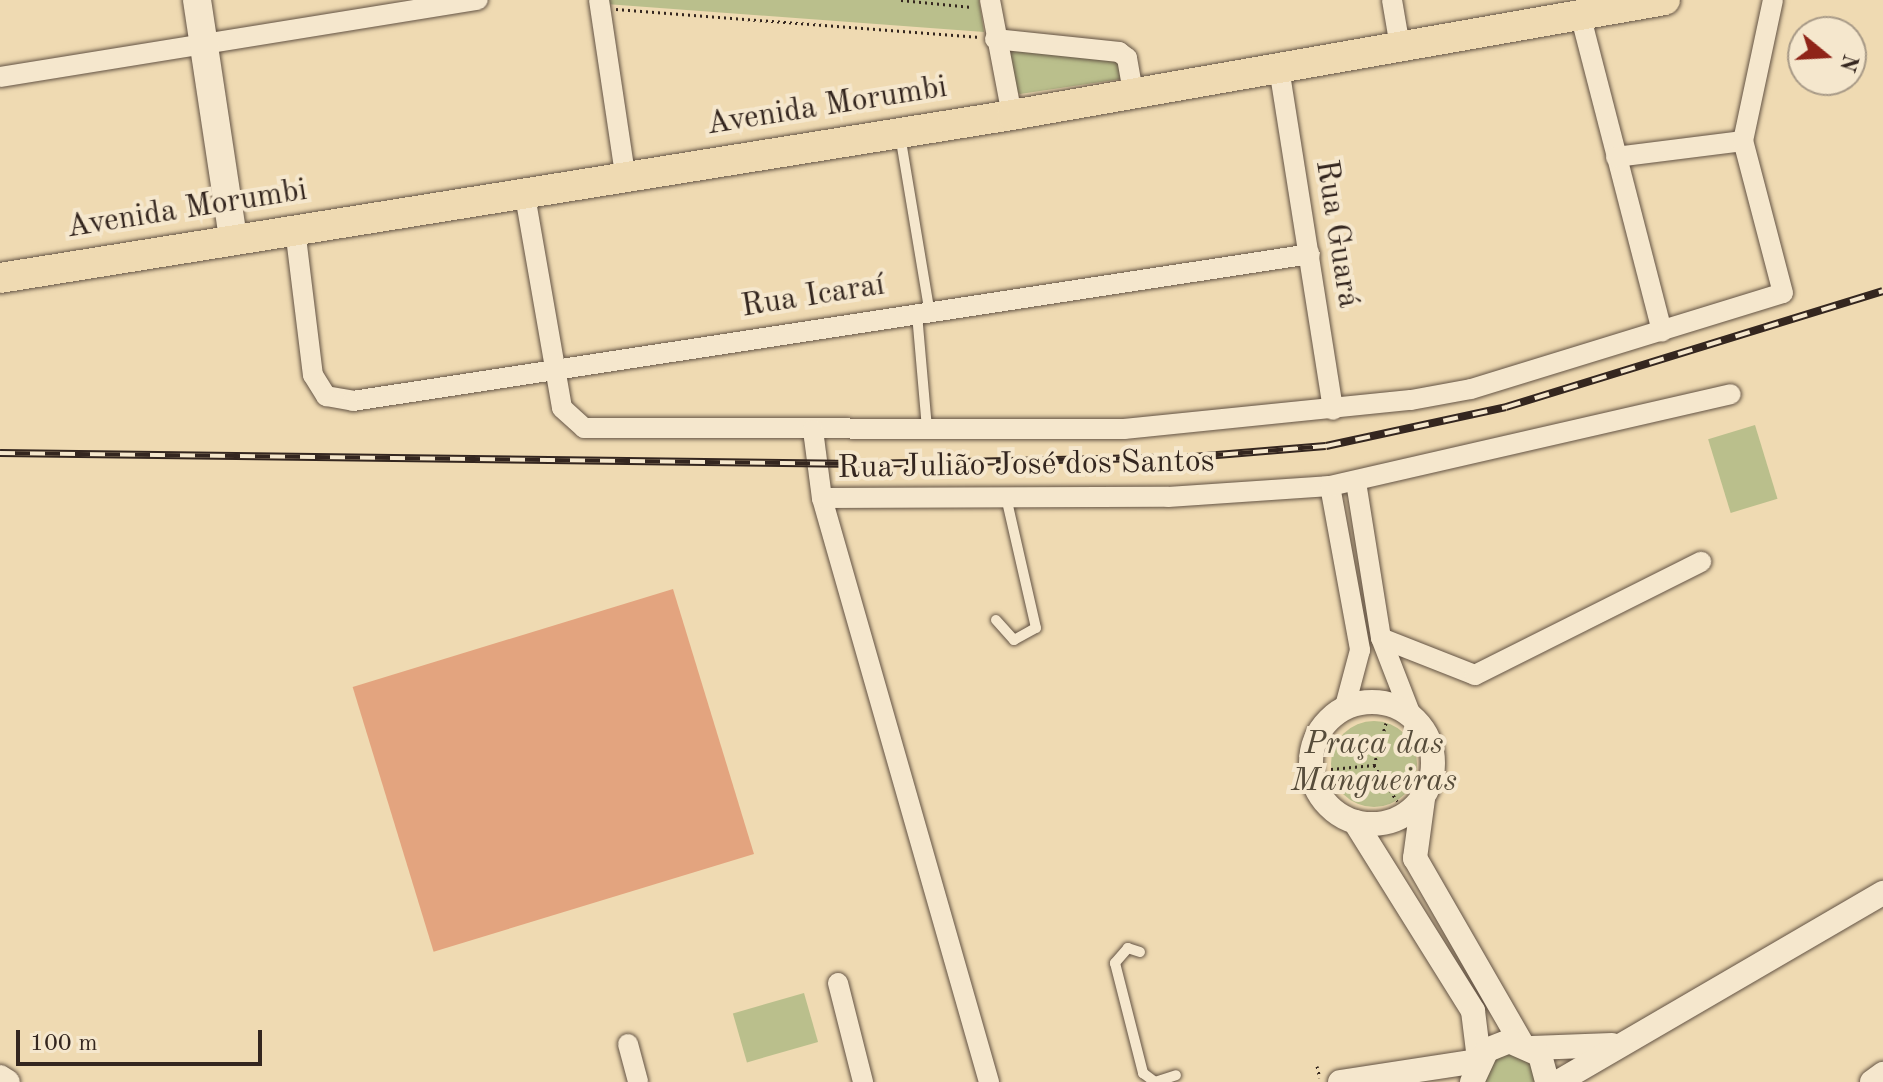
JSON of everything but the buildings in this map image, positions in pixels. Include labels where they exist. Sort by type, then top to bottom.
[{"type":"main road","points":[[197,0],[233,239]]},
{"type":"main road","name":"Avenida Morumbi","points":[[0,278],[524,190],[1012,115],[1133,91],[1665,0]]},
{"type":"street","points":[[0,77],[478,0]]},
{"type":"street","points":[[1392,0],[1400,47]]},
{"type":"street","points":[[524,190],[562,408],[574,424],[927,432],[1124,429],[1333,410],[1471,389],[1783,293],[1743,141],[1773,0]]},
{"type":"street","points":[[599,4],[625,174]]},
{"type":"street","points":[[991,5],[995,39],[1012,115]]},
{"type":"street","points":[[1580,14],[1662,332]]},
{"type":"street","points":[[995,39],[1119,52],[1127,58],[1133,91]]},
{"type":"street","name":"Rua Guará","points":[[1279,68],[1333,410]]},
{"type":"street","points":[[1616,157],[1743,141]]},
{"type":"street","name":"Rua Icaraí","points":[[295,229],[313,375],[326,396],[353,401],[923,310],[1310,254]]},
{"type":"street","name":"Rua Julião José dos Santos","points":[[989,1082],[822,498],[1168,497],[1330,486],[1731,394]]},
{"type":"street","points":[[813,430],[822,498]]},
{"type":"street","points":[[1356,482],[1381,638],[1412,718],[1433,755],[1415,858],[1547,1082]]},
{"type":"street","points":[[1330,486],[1360,650],[1344,710]]},
{"type":"street","points":[[1381,638],[1475,675],[1701,562]]},
{"type":"street","points":[[1412,718],[1380,702],[1344,710],[1325,723],[1311,761],[1322,799],[1355,822],[1473,1011],[1477,1067]]},
{"type":"street","points":[[1355,822],[1395,820],[1425,794]]},
{"type":"street","points":[[1558,1082],[1883,893]]},
{"type":"street","points":[[838,983],[863,1082]]},
{"type":"street","points":[[1340,1082],[1477,1067],[1497,1044],[1583,1051],[1633,1038]]},
{"type":"street","points":[[628,1044],[638,1082]]},
{"type":"street","points":[[1872,1082],[1883,1074]]},
{"type":"street","points":[[0,1077],[8,1082]]},
{"type":"lane","points":[[900,133],[923,310],[927,432]]},
{"type":"lane","points":[[996,620],[1014,640],[1036,628],[1006,497]]},
{"type":"lane","points":[[1140,952],[1128,948],[1115,963],[1143,1073],[1155,1082],[1176,1075]]},
{"type":"path","points":[[901,0],[991,5]]},
{"type":"path","points":[[599,4],[995,39]]},
{"type":"path","points":[[1386,723],[1374,765],[1397,801]]},
{"type":"path","points":[[1331,769],[1374,765]]},
{"type":"path","points":[[1317,1066],[1321,1082]]},
{"type":"green space","points":[[606,0],[979,0],[984,32],[606,4]]},
{"type":"green space","points":[[1006,44],[1118,62],[1121,79],[1020,94],[1011,87]]},
{"type":"green space","points":[[1755,425],[1778,499],[1731,513],[1708,439]]},
{"type":"green space","name":"Praça das Mangueiras","points":[[1374,721],[1398,728],[1410,740],[1417,764],[1410,788],[1398,800],[1374,807],[1350,800],[1338,788],[1331,764],[1338,740],[1350,728]]},
{"type":"green space","points":[[804,993],[818,1042],[747,1062],[733,1013]]},
{"type":"green space","points":[[1504,1051],[1533,1062],[1538,1082],[1482,1082],[1486,1064]]},
{"type":"railway","points":[[0,453],[861,464],[1193,457],[1326,446],[1506,407],[1883,291]]}]
